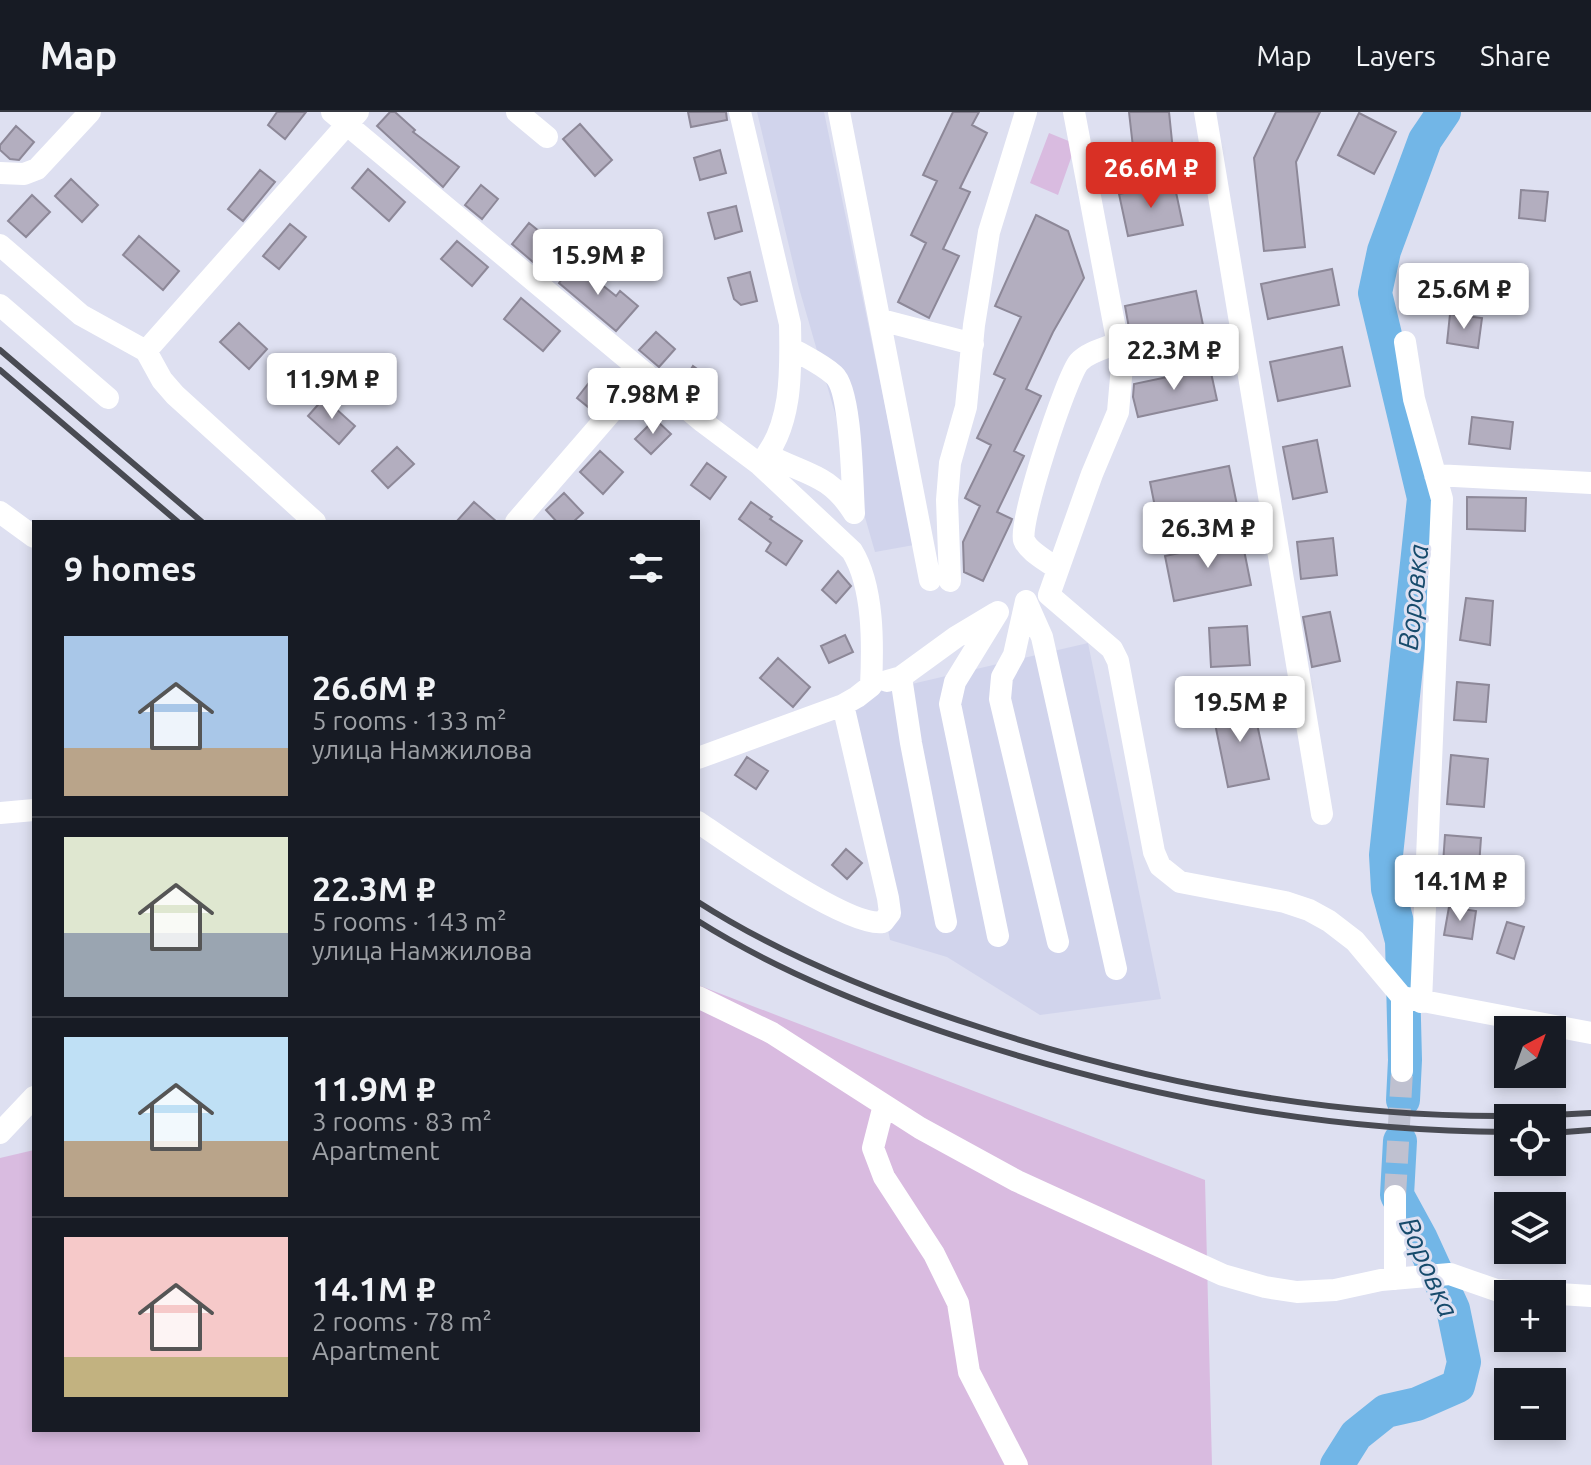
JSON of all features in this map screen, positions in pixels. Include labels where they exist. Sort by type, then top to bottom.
[{"type":"street","points":[[0,173],[24,174],[37,169],[90,112]]},
{"type":"street","points":[[517,112],[547,137]]},
{"type":"street","points":[[740,112],[790,324],[791,348],[783,414],[778,437],[763,460]]},
{"type":"street","points":[[839,112],[881,320],[940,580],[950,463],[966,407],[989,232],[1026,112]]},
{"type":"street","points":[[1074,112],[1122,366],[1118,412],[1056,568],[1049,595],[1112,649],[1118,661],[1154,852],[1160,866],[1180,882],[1309,910],[1355,941],[1414,1000],[1591,1033]]},
{"type":"street","points":[[1205,112],[1322,814]]},
{"type":"street","points":[[146,351],[345,116],[703,422],[763,460],[852,551],[863,569],[872,648],[871,686]]},
{"type":"street","points":[[0,245],[81,315],[146,351],[162,380],[175,395],[313,520]]},
{"type":"street","points":[[0,305],[108,398]]},
{"type":"street","points":[[881,320],[973,344]]},
{"type":"street","points":[[1402,1071],[1414,1000],[1442,499],[1414,399],[1405,342]]},
{"type":"street","points":[[1056,568],[1026,544],[1022,535],[1034,487],[1069,378],[1079,361],[1118,343]]},
{"type":"street","points":[[763,460],[827,482],[844,497],[854,513],[844,397],[836,377],[791,348]]},
{"type":"street","points":[[518,520],[645,373]]},
{"type":"street","points":[[1435,475],[1591,483]]},
{"type":"street","points":[[0,512],[32,536]]},
{"type":"street","points":[[700,756],[843,705],[871,686],[901,677],[956,637],[998,612],[1026,601]]},
{"type":"street","points":[[1026,601],[1014,655],[1002,677],[1000,699],[1058,942]]},
{"type":"street","points":[[1026,601],[1042,637],[1116,969]]},
{"type":"street","points":[[998,612],[955,682],[950,704],[998,936]]},
{"type":"street","points":[[901,677],[946,922]]},
{"type":"street","points":[[700,823],[816,898],[867,922],[883,922],[890,913],[888,898],[843,705]]},
{"type":"street","points":[[0,813],[32,810]]},
{"type":"street","points":[[700,998],[772,1033],[920,1128],[1017,1181],[1223,1275],[1297,1292],[1335,1290],[1395,1279],[1450,1274],[1496,1290],[1591,1296]]},
{"type":"street","points":[[0,1133],[32,1099]]},
{"type":"street","points":[[884,1105],[873,1148],[884,1177],[934,1254],[958,1303],[969,1372],[1017,1465]]},
{"type":"street","points":[[1395,1196],[1395,1279]]},
{"type":"shaded area","points":[[757,112],[824,112],[914,545],[875,552],[799,288]]},
{"type":"shaded area","points":[[1049,133],[1076,144],[1058,195],[1030,183]]},
{"type":"shaded area","points":[[1088,643],[1161,999],[1040,1015],[947,957],[890,940],[843,700]]},
{"type":"shaded area","points":[[700,986],[1205,1180],[1212,1465],[0,1465],[0,1158],[32,1150],[32,1432],[700,1432]]},
{"type":"building","points":[[277,112],[306,112],[285,139],[268,125]]},
{"type":"building","points":[[390,112],[395,112],[415,130],[413,132],[459,167],[443,187],[377,126]]},
{"type":"building","points":[[688,112],[726,112],[727,120],[691,127]]},
{"type":"building","points":[[953,112],[979,112],[972,125],[987,133],[960,188],[970,192],[943,249],[959,256],[929,318],[898,302],[926,243],[911,235],[937,181],[923,175]]},
{"type":"building","points":[[1129,112],[1169,112],[1173,151],[1134,156]]},
{"type":"building","points":[[1276,112],[1320,112],[1296,162],[1305,247],[1264,251],[1254,158]]},
{"type":"building","points":[[1359,113],[1396,132],[1374,174],[1338,155]]},
{"type":"building","points":[[580,124],[612,160],[595,176],[563,139]]},
{"type":"building","points":[[16,126],[34,142],[19,160],[10,159],[0,150],[0,145]]},
{"type":"building","points":[[720,150],[726,173],[700,180],[694,158]]},
{"type":"building","points":[[368,169],[405,202],[389,221],[352,188]]},
{"type":"building","points":[[260,170],[275,182],[243,221],[228,209]]},
{"type":"building","points":[[71,179],[98,205],[82,222],[55,196]]},
{"type":"building","points":[[1174,183],[1183,225],[1128,236],[1119,194]]},
{"type":"building","points":[[481,185],[498,199],[482,219],[465,205]]},
{"type":"building","points":[[1521,190],[1548,192],[1545,221],[1519,218]]},
{"type":"building","points":[[32,195],[50,212],[26,237],[8,221]]},
{"type":"building","points":[[736,206],[742,231],[715,239],[708,213]]},
{"type":"building","points":[[1036,215],[1068,231],[1084,278],[1053,332],[1026,389],[1041,396],[1014,451],[1024,456],[997,512],[1012,519],[983,581],[964,572],[963,542],[980,506],[965,498],[991,445],[977,438],[1005,379],[994,374],[1021,317],[995,306]]},
{"type":"building","points":[[529,223],[550,240],[533,262],[512,244]]},
{"type":"building","points":[[290,224],[306,237],[279,269],[263,256]]},
{"type":"building","points":[[139,236],[179,271],[163,290],[123,255]]},
{"type":"building","points":[[457,241],[488,267],[472,286],[441,259]]},
{"type":"building","points":[[575,263],[616,296],[620,291],[638,306],[616,331],[559,283]]},
{"type":"building","points":[[1332,269],[1339,305],[1268,319],[1261,284]]},
{"type":"building","points":[[750,272],[757,301],[741,305],[734,299],[728,278]]},
{"type":"building","points":[[1196,291],[1204,330],[1132,345],[1125,306]]},
{"type":"building","points":[[521,298],[560,331],[543,351],[504,319]]},
{"type":"building","points":[[1450,314],[1482,318],[1478,348],[1447,343]]},
{"type":"building","points":[[239,323],[267,349],[249,369],[220,342]]},
{"type":"building","points":[[656,332],[675,349],[659,367],[639,350]]},
{"type":"building","points":[[1342,347],[1350,386],[1278,401],[1270,362]]},
{"type":"building","points":[[693,366],[713,380],[699,400],[681,385]]},
{"type":"building","points":[[1210,368],[1217,400],[1138,417],[1133,397],[1134,384]]},
{"type":"building","points":[[599,370],[615,383],[593,411],[577,398]]},
{"type":"building","points":[[324,398],[355,426],[339,444],[308,416]]},
{"type":"building","points":[[1472,417],[1513,422],[1510,449],[1469,444]]},
{"type":"building","points":[[655,419],[671,434],[651,454],[635,439]]},
{"type":"building","points":[[1317,440],[1327,492],[1293,499],[1283,447]]},
{"type":"building","points":[[397,447],[414,464],[388,488],[372,471]]},
{"type":"building","points":[[600,451],[623,472],[603,494],[580,472]]},
{"type":"building","points":[[707,463],[726,477],[710,499],[691,485]]},
{"type":"building","points":[[1229,466],[1238,510],[1159,527],[1150,482]]},
{"type":"building","points":[[564,493],[583,513],[575,520],[555,520],[546,510]]},
{"type":"building","points":[[1467,497],[1526,498],[1525,531],[1467,529]]},
{"type":"building","points":[[474,502],[495,520],[458,520]]},
{"type":"building","points":[[751,502],[802,541],[786,565],[766,551],[771,543],[739,519]]},
{"type":"building","points":[[1333,538],[1337,575],[1301,579],[1297,542]]},
{"type":"building","points":[[1242,540],[1251,585],[1174,601],[1165,556]]},
{"type":"building","points":[[838,571],[851,586],[836,603],[822,590]]},
{"type":"building","points":[[1466,598],[1493,601],[1490,645],[1460,640]]},
{"type":"building","points":[[1330,612],[1340,661],[1312,667],[1303,617]]},
{"type":"building","points":[[1247,626],[1250,665],[1211,667],[1209,628]]},
{"type":"building","points":[[845,635],[853,652],[829,663],[821,646]]},
{"type":"building","points":[[778,658],[810,687],[793,707],[760,678]]},
{"type":"building","points":[[1457,682],[1489,685],[1486,722],[1454,720]]},
{"type":"building","points":[[1252,701],[1269,779],[1228,787],[1212,709]]},
{"type":"building","points":[[1451,755],[1488,759],[1484,807],[1447,804]]},
{"type":"building","points":[[747,757],[768,771],[756,789],[735,775]]},
{"type":"building","points":[[1445,835],[1481,838],[1478,880],[1442,878]]},
{"type":"building","points":[[846,849],[862,863],[847,879],[832,865]]},
{"type":"building","points":[[1449,907],[1476,911],[1472,939],[1444,935]]},
{"type":"building","points":[[1507,922],[1524,927],[1514,959],[1497,953]]},
{"type":"waterway","name":"Воровка","points":[[1403,1100],[1402,941],[1388,889],[1386,855],[1424,498],[1375,293],[1384,251],[1425,140],[1444,112]]},
{"type":"waterway","name":"Воровка","points":[[1337,1465],[1356,1435],[1386,1411],[1417,1404],[1458,1386],[1464,1362],[1453,1309],[1397,1195],[1400,1141]]},
{"type":"tunnel","points":[[1395,1196],[1402,1071]]},
{"type":"railway","points":[[0,350],[200,520]]},
{"type":"railway","points":[[0,370],[176,520]]},
{"type":"railway","points":[[700,903],[834,974],[979,1027],[1128,1070],[1281,1100],[1358,1109],[1435,1115],[1591,1113]]},
{"type":"railway","points":[[700,922],[764,958],[871,1006],[1045,1064],[1175,1096],[1306,1118],[1373,1126],[1494,1132]]},
{"type":"railway","points":[[1566,1132],[1591,1130]]}]
